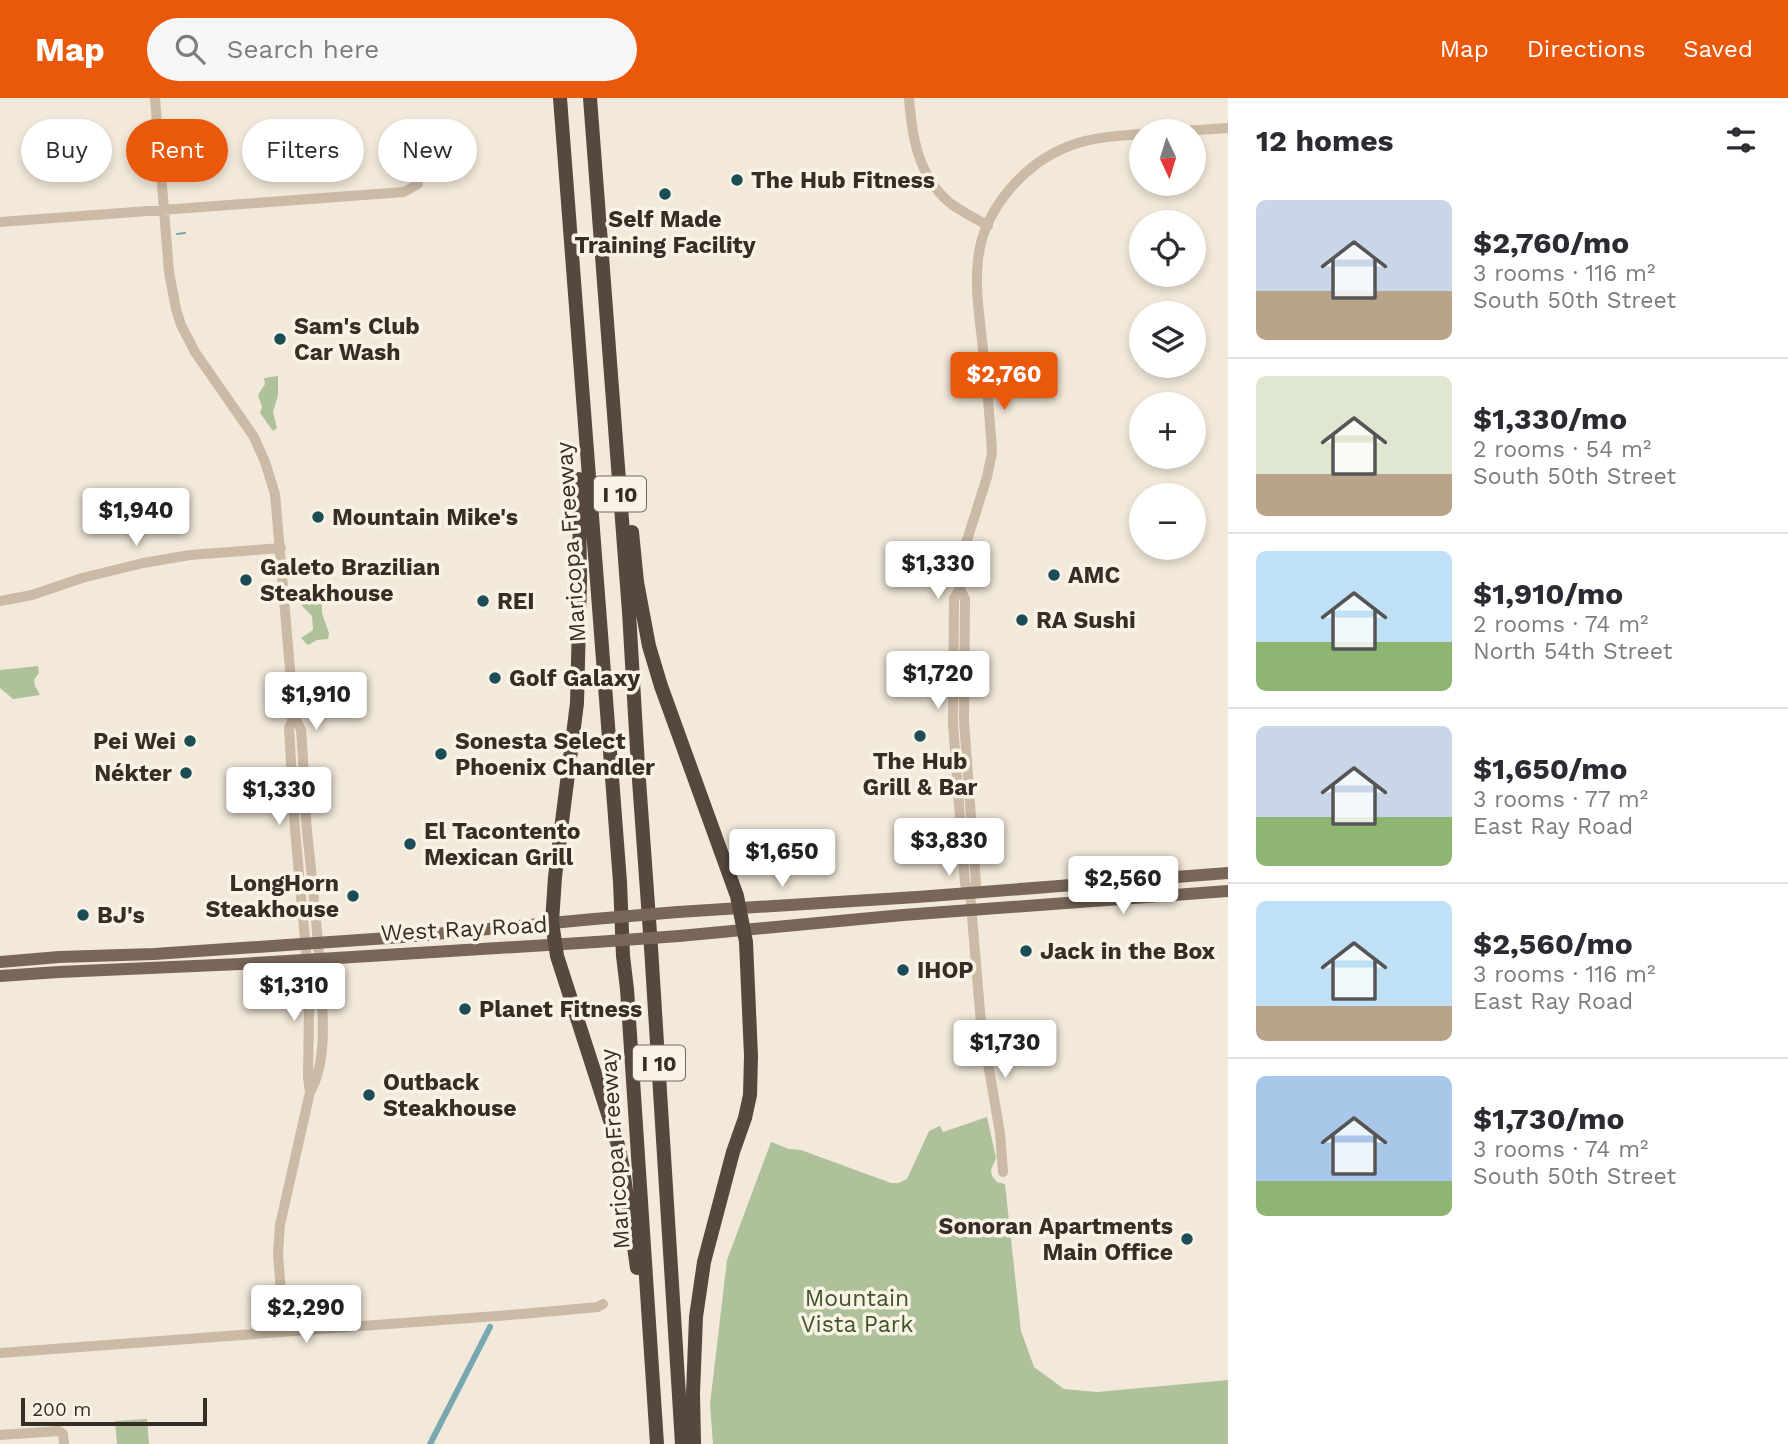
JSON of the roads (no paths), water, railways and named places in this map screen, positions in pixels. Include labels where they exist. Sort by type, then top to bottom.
[{"type":"highway","name":"Maricopa Freeway","points":[[560,98],[620,882],[656,1444]]},
{"type":"highway","name":"I 10","points":[[590,98],[629,612],[682,1444]]},
{"type":"highway","points":[[605,304],[620,393],[641,611],[661,686],[729,875],[745,931],[751,1056],[750,1095],[704,1262],[696,1317],[694,1444]]},
{"type":"highway","points":[[576,306],[574,397],[580,498],[577,702],[555,877],[552,922],[562,973],[610,1117],[623,1169],[654,1409]]},
{"type":"main road","points":[[971,902],[1228,873]]},
{"type":"main road","points":[[971,902],[1228,891]]},
{"type":"main road","name":"West Ray Road","points":[[0,962],[403,937],[552,922],[740,908],[971,902]]},
{"type":"main road","name":"West Ray Road","points":[[0,976],[555,945],[745,931],[893,916],[971,902]]},
{"type":"street","points":[[155,98],[171,290],[181,325],[201,362],[254,437],[275,494],[294,716],[301,730],[313,959],[309,1009],[310,1092],[280,1225],[278,1254],[284,1331]]},
{"type":"street","points":[[909,98],[913,140],[926,173],[952,204],[988,226]]},
{"type":"street","points":[[1206,129],[1228,128]]},
{"type":"street","points":[[1003,1172],[1000,1133],[981,1023],[971,902],[976,884],[964,722],[965,599],[960,589],[962,556],[992,453],[978,296],[978,261],[980,248],[997,206],[1007,191],[1044,158],[1074,144],[1096,138],[1129,135]]},
{"type":"street","points":[[0,222],[404,192],[418,184]]},
{"type":"street","points":[[0,601],[32,595],[82,578],[144,562],[190,555],[281,548]]},
{"type":"street","points":[[0,1353],[597,1307],[603,1304]]},
{"type":"street","points":[[0,1435],[55,1431],[63,1439]]},
{"type":"waterway","points":[[177,234],[185,233]]},
{"type":"waterway","points":[[430,1444],[490,1327]]},
{"type":"place","name":"The Hub Fitness","points":[[737,180]]},
{"type":"place","name":"Self Made Training Facility","points":[[665,194]]},
{"type":"place","name":"Sam's Club Car Wash","points":[[280,339]]},
{"type":"place","name":"Mountain Mike's","points":[[318,517]]},
{"type":"place","name":"AMC","points":[[1054,575]]},
{"type":"place","name":"Galeto Brazilian Steakhouse","points":[[246,580]]},
{"type":"place","name":"REI","points":[[483,601]]},
{"type":"place","name":"RA Sushi","points":[[1022,620]]},
{"type":"place","name":"Golf Galaxy","points":[[495,678]]},
{"type":"place","name":"The Hub Grill & Bar","points":[[920,736]]},
{"type":"place","name":"Pei Wei","points":[[190,741]]},
{"type":"place","name":"Sonesta Select Phoenix Chandler","points":[[441,754]]},
{"type":"place","name":"Nékter","points":[[186,773]]},
{"type":"place","name":"El Tacontento Mexican Grill","points":[[410,844]]},
{"type":"place","name":"LongHorn Steakhouse","points":[[353,896]]},
{"type":"place","name":"BJ's","points":[[83,915]]},
{"type":"place","name":"Jack in the Box","points":[[1026,951]]},
{"type":"place","name":"IHOP","points":[[903,970]]},
{"type":"place","name":"Planet Fitness","points":[[465,1009]]},
{"type":"place","name":"Outback Steakhouse","points":[[369,1095]]},
{"type":"place","name":"Sonoran Apartments Main Office","points":[[1187,1239]]},
{"type":"park label","name":"Mountain Vista Park","points":[[857,1311]]}]
